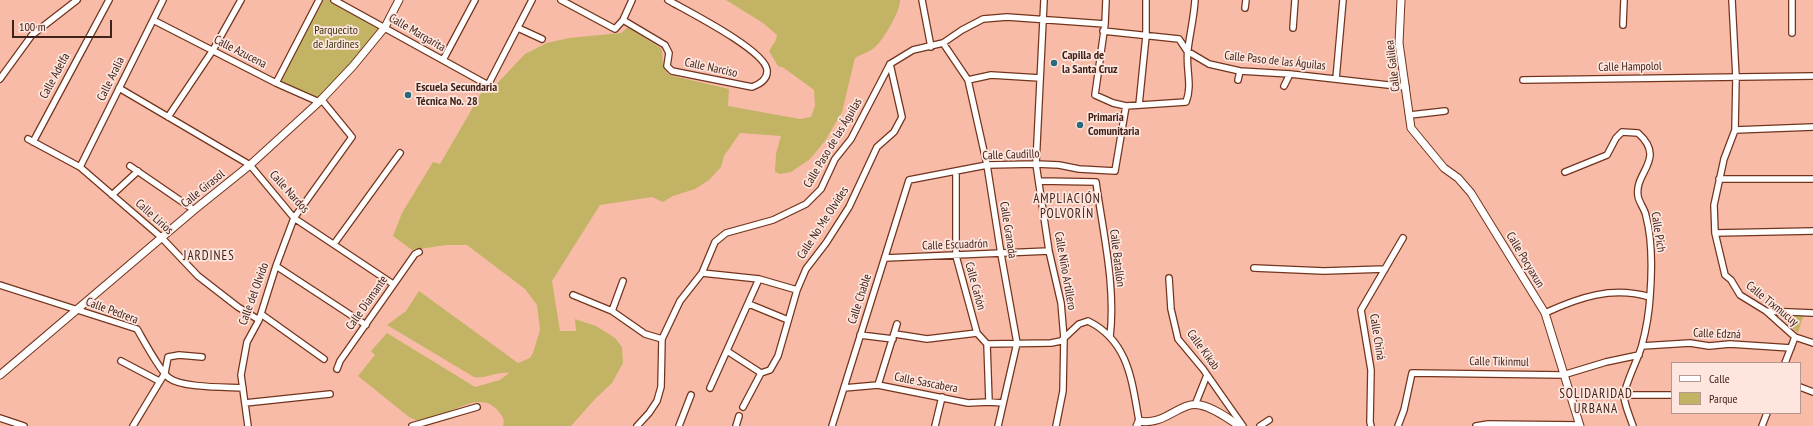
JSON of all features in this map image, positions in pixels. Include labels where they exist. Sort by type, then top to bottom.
[{"type":"street","points":[[0,78],[32,35],[77,0]]},
{"type":"street","name":"Calle Adelfa","points":[[30,140],[109,0]]},
{"type":"street","name":"Calle Aralia","points":[[80,167],[163,0]]},
{"type":"street","points":[[168,117],[213,50],[241,0]]},
{"type":"street","points":[[276,83],[319,0]]},
{"type":"street","name":"Calle Margarita","points":[[334,0],[488,86],[518,28]]},
{"type":"street","name":"Calle Girasol","points":[[0,374],[194,210],[250,165],[320,101],[353,66],[385,28],[399,0]]},
{"type":"street","points":[[443,60],[475,0]]},
{"type":"street","points":[[532,0],[518,28],[542,39]]},
{"type":"street","points":[[561,0],[615,29],[623,20],[632,0]]},
{"type":"street","name":"Calle Narciso","points":[[623,20],[666,45],[669,53],[668,66],[672,71],[752,87],[761,83],[765,78],[767,70],[764,62],[756,53],[668,0]]},
{"type":"street","points":[[922,0],[931,47]]},
{"type":"street","name":"Calle Niño Artillero","points":[[1044,0],[1036,164],[1049,251],[1061,303],[1064,338],[1063,391],[1056,426]]},
{"type":"street","points":[[1106,0],[1105,24],[1095,96],[1113,104],[1126,106],[1186,102],[1189,93],[1187,50],[1193,23],[1195,0]]},
{"type":"street","points":[[1139,106],[1146,36],[1146,0]]},
{"type":"street","points":[[1245,8],[1246,0]]},
{"type":"street","points":[[1293,28],[1295,0]]},
{"type":"street","points":[[1336,79],[1343,0]]},
{"type":"street","name":"Calle Galilea","points":[[1401,0],[1399,43],[1411,128]]},
{"type":"street","points":[[1623,25],[1624,0]]},
{"type":"street","name":"Calle Tixmucuy","points":[[1732,0],[1736,77],[1735,130],[1724,159],[1719,179],[1714,205],[1715,233],[1725,275],[1731,280],[1740,295],[1766,311],[1794,337],[1785,362]]},
{"type":"street","points":[[1792,0],[1792,32]]},
{"type":"street","points":[[890,64],[913,50],[944,43],[962,30],[983,19],[1007,17],[1105,24]]},
{"type":"street","name":"Calle Azucena","points":[[153,20],[276,83],[320,101],[352,137]]},
{"type":"street","name":"Calle Paso de las Águilas","points":[[1103,31],[1179,39],[1187,50],[1209,64],[1240,71],[1290,74],[1406,87]]},
{"type":"street","name":"Calle Granada","points":[[944,43],[968,80],[987,165],[1017,343],[998,426]]},
{"type":"street","name":"Calle Paso de las Águilas","points":[[637,426],[649,413],[657,401],[660,387],[662,339],[680,301],[702,273],[715,242],[726,234],[773,220],[792,212],[806,204],[821,189],[835,160],[851,139],[890,64]]},
{"type":"street","name":"Calle No Me Olvides","points":[[761,373],[770,370],[778,356],[797,290],[806,269],[826,243],[849,207],[877,147],[894,132],[902,117],[890,64]]},
{"type":"street","points":[[1238,80],[1240,71]]},
{"type":"street","points":[[1284,86],[1290,74]]},
{"type":"street","points":[[968,80],[991,75],[1040,78]]},
{"type":"street","name":"Calle Hampolol","points":[[1524,80],[1813,76]]},
{"type":"street","name":"Calle Nardos","points":[[119,88],[250,165],[294,218],[393,284]]},
{"type":"street","name":"Calle Caudillo","points":[[909,180],[987,165],[1036,164],[1059,165],[1079,169],[1114,170],[1126,106]]},
{"type":"street","points":[[1410,115],[1445,111]]},
{"type":"street","points":[[1735,130],[1813,127]]},
{"type":"street","name":"Calle Pocyaxun","points":[[1411,128],[1444,168],[1458,178],[1471,193],[1545,313],[1580,426]]},
{"type":"street","name":"Calle Pich","points":[[1565,172],[1607,155],[1616,138],[1622,132],[1638,133],[1645,139],[1650,148],[1650,158],[1640,182],[1638,196],[1646,214],[1651,250],[1650,297],[1642,346],[1624,395]]},
{"type":"street","name":"Calle del Olvido","points":[[248,426],[241,375],[246,342],[260,317],[276,266],[294,218],[352,137]]},
{"type":"street","name":"Calle Lirios","points":[[30,140],[80,167],[161,238],[198,276],[238,307],[260,317],[324,359]]},
{"type":"street","points":[[334,244],[400,153]]},
{"type":"street","points":[[130,166],[194,210]]},
{"type":"street","name":"Calle Cañón","points":[[956,171],[956,256],[977,333],[986,344]]},
{"type":"street","points":[[112,195],[138,172]]},
{"type":"street","points":[[1719,179],[1813,179]]},
{"type":"street","name":"Calle Chable","points":[[832,426],[909,180]]},
{"type":"street","name":"Calle Batallón","points":[[1039,181],[1096,182],[1110,280],[1112,316],[1110,337]]},
{"type":"street","points":[[1715,233],[1813,231]]},
{"type":"street","name":"Calle Chiná","points":[[1371,426],[1371,370],[1361,310],[1403,238]]},
{"type":"street","name":"Calle Escuadrón","points":[[885,258],[1049,251]]},
{"type":"street","name":"Calle Diamante","points":[[336,369],[393,284],[415,254],[419,252]]},
{"type":"street","points":[[276,266],[366,324]]},
{"type":"street","points":[[1254,268],[1324,271],[1386,269]]},
{"type":"street","points":[[702,273],[760,279],[797,290]]},
{"type":"street","name":"Calle Kikab","points":[[1169,278],[1171,309],[1178,339],[1208,375],[1243,426]]},
{"type":"street","points":[[710,388],[760,279]]},
{"type":"street","points":[[612,311],[623,280]]},
{"type":"street","name":"Calle Pedrera","points":[[0,285],[137,329],[165,373],[172,380],[198,386],[243,388]]},
{"type":"street","points":[[1545,313],[1567,303],[1600,294],[1633,292],[1650,297]]},
{"type":"street","points":[[573,295],[612,311],[644,334],[662,339]]},
{"type":"street","points":[[749,304],[788,320]]},
{"type":"street","points":[[1766,311],[1813,313]]},
{"type":"street","points":[[989,402],[986,344],[1051,343],[1064,338],[1079,324],[1088,321],[1097,325],[1110,337],[1124,357],[1129,369],[1138,424],[1154,424],[1186,408],[1200,405],[1222,414],[1239,426]]},
{"type":"street","points":[[878,385],[897,324]]},
{"type":"street","points":[[860,335],[927,339],[977,333]]},
{"type":"street","points":[[1794,337],[1813,343]]},
{"type":"street","name":"Calle Edzná","points":[[1642,346],[1690,343],[1709,346],[1730,344],[1791,348]]},
{"type":"street","points":[[727,350],[761,373],[743,406]]},
{"type":"street","points":[[133,426],[165,373],[168,357],[179,355],[202,357]]},
{"type":"street","name":"Calle Tikinmul","points":[[1398,426],[1404,410],[1412,373],[1505,373],[1563,375],[1639,355]]},
{"type":"street","points":[[121,361],[159,381]]},
{"type":"street","points":[[1195,405],[1208,375]]},
{"type":"street","name":"Calle Sascabera","points":[[844,388],[878,385],[968,403],[989,402],[1002,404]]},
{"type":"street","points":[[1801,387],[1813,392]]},
{"type":"street","points":[[245,403],[330,394]]},
{"type":"street","points":[[678,426],[691,395]]},
{"type":"street","points":[[1633,426],[1624,395],[1671,395]]},
{"type":"street","points":[[935,426],[942,397]]},
{"type":"street","points":[[412,426],[477,407]]},
{"type":"street","points":[[1762,426],[1767,414]]},
{"type":"street","points":[[736,426],[739,416]]},
{"type":"street","points":[[0,418],[24,426]]},
{"type":"street","points":[[1260,426],[1269,420]]},
{"type":"street","points":[[1476,426],[1488,424],[1580,426]]},
{"type":"green space","name":"Parquecito de Jardines","points":[[320,0],[334,0],[385,27],[318,101],[278,84]]},
{"type":"green space","points":[[726,0],[900,0],[900,5],[895,18],[878,44],[873,49],[855,58],[842,112],[825,141],[810,159],[791,172],[780,174],[775,172],[776,154],[781,136],[740,133],[724,156],[721,167],[709,180],[695,189],[673,196],[663,202],[652,197],[600,205],[552,281],[560,331],[576,331],[575,319],[596,326],[615,338],[622,347],[623,363],[612,383],[595,399],[571,426],[503,426],[504,422],[502,415],[491,405],[482,402],[461,406],[430,420],[419,421],[409,417],[358,376],[375,355],[371,351],[387,333],[475,387],[500,380],[509,373],[474,377],[387,325],[406,311],[419,291],[518,363],[530,358],[533,353],[540,330],[537,305],[525,289],[467,245],[447,245],[412,250],[393,236],[402,213],[433,162],[440,164],[483,90],[489,92],[525,54],[547,43],[569,38],[621,33],[628,27],[662,49],[663,66],[669,75],[729,89],[728,106],[800,119],[811,117],[815,106],[814,90],[784,68],[778,66],[769,51],[776,40],[777,35],[763,23]]},
{"type":"green space","points":[[1804,313],[1798,333],[1777,314]]},
{"type":"place","name":"Capilla de la Santa Cruz","points":[[1054,63]]},
{"type":"place","name":"Escuela Secundaria Técnica No. 28","points":[[408,95]]},
{"type":"place","name":"Primaria Comunitaria","points":[[1080,125]]},
{"type":"district","name":"AMPLIACIÓN POLVORÍN","points":[[1067,206]]},
{"type":"district","name":"JARDINES","points":[[209,256]]},
{"type":"district","name":"SOLIDARIDAD URBANA","points":[[1596,402]]}]
